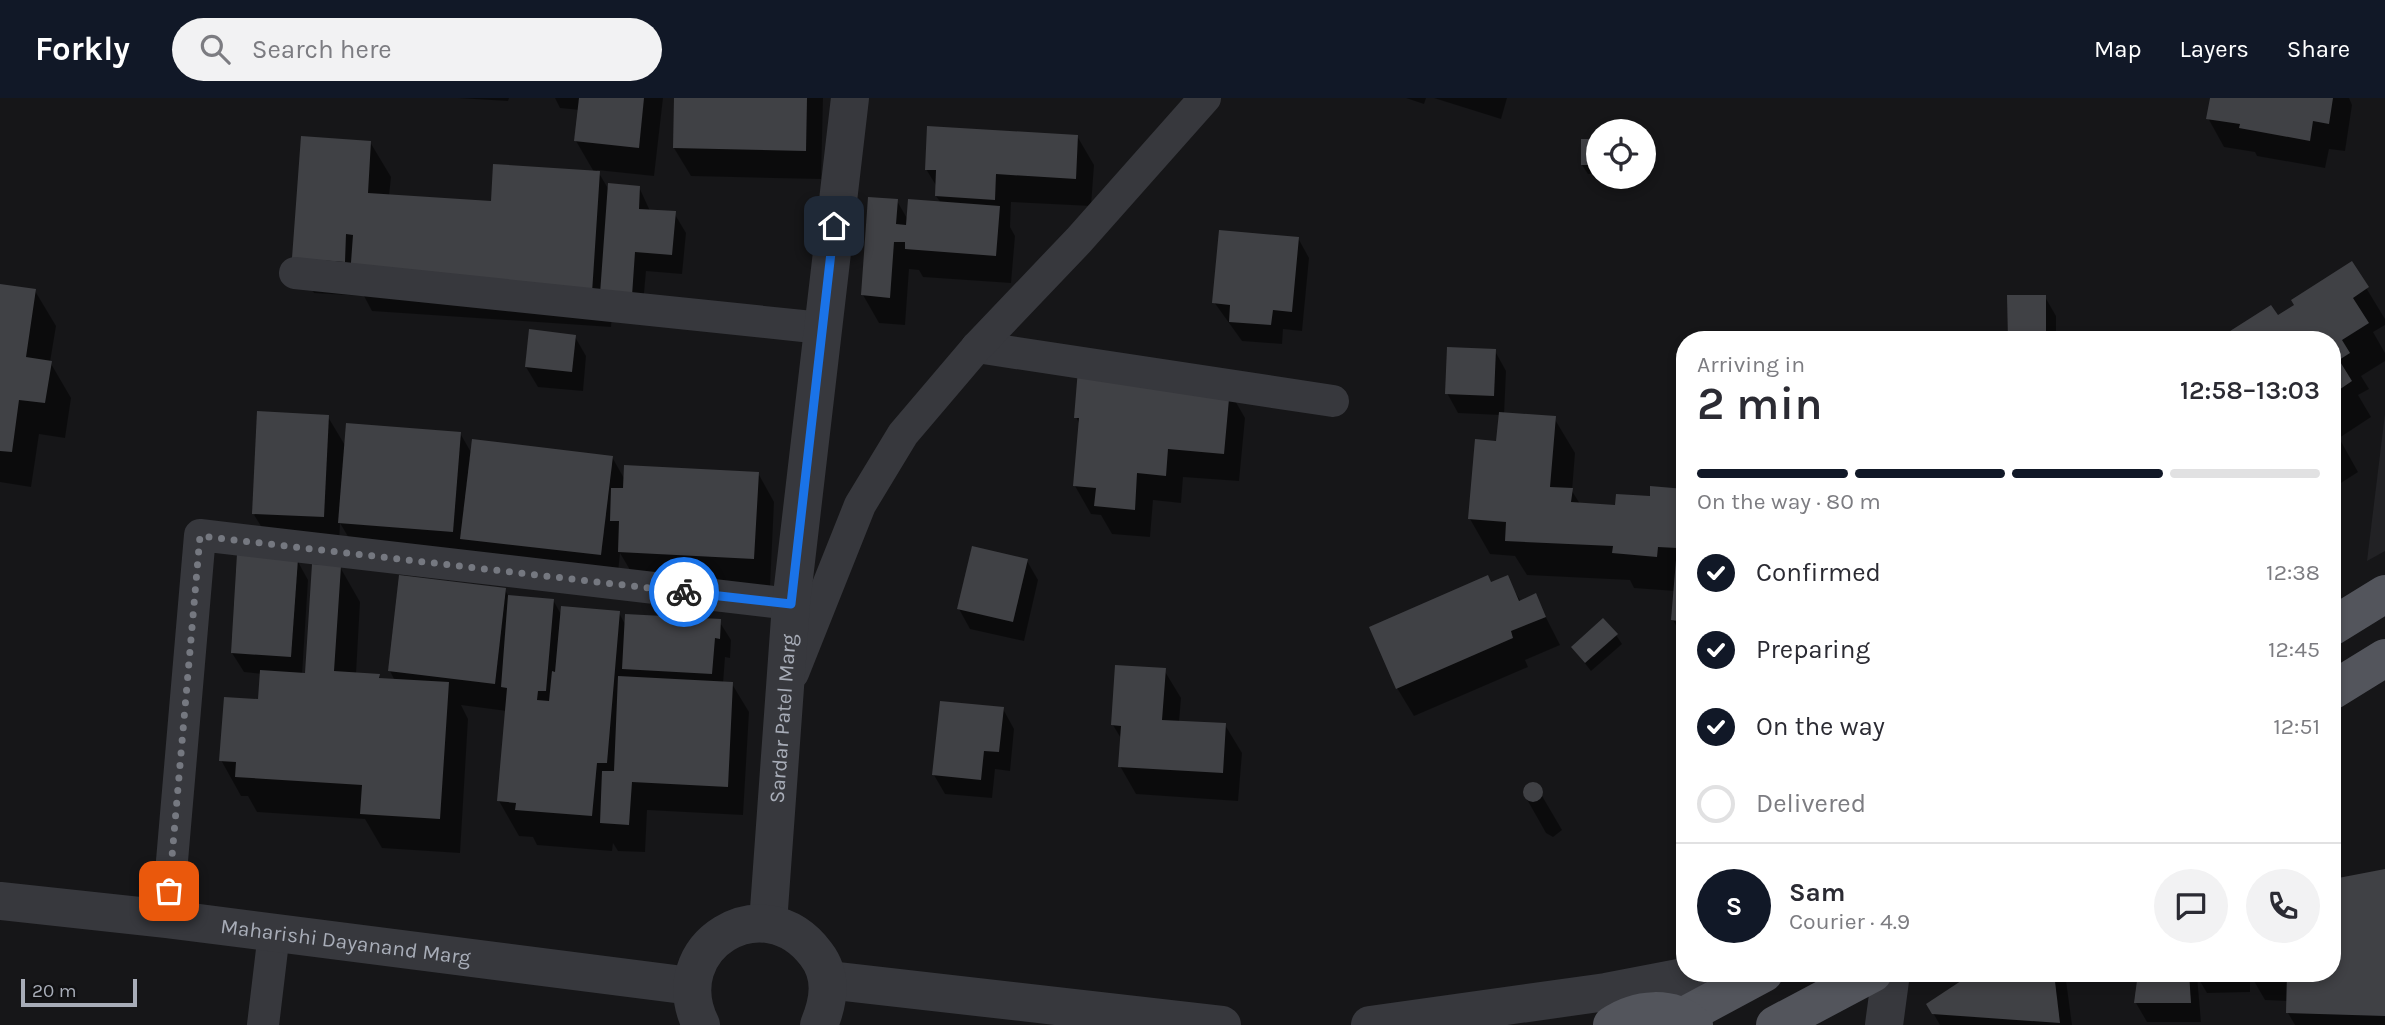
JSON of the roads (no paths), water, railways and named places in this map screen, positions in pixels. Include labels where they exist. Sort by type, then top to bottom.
[{"type":"main road","points":[[2341,621],[2385,594]]},
{"type":"main road","points":[[2341,685],[2385,658]]},
{"type":"main road","points":[[1612,1025],[1625,1016],[1656,1010],[1689,1020],[1750,982]]},
{"type":"main road","points":[[1775,1025],[1856,982]]},
{"type":"street","name":"Sardar Patel Marg","points":[[768,923],[791,604],[850,98]]},
{"type":"street","points":[[785,694],[860,505],[903,434],[977,347],[1079,240],[1205,98]]},
{"type":"street","points":[[295,273],[822,328]]},
{"type":"street","points":[[977,347],[1333,401]]},
{"type":"street","points":[[167,919],[200,536],[791,604]]},
{"type":"street","name":"Maharishi Dayanand Marg","points":[[0,901],[167,919],[691,986]]},
{"type":"street","points":[[701,1025],[693,1009],[691,986],[696,964],[708,945],[726,932],[746,924],[768,923],[790,929],[808,942],[821,960],[828,981],[828,1002],[820,1025],[826,1025]]},
{"type":"street","points":[[263,1025],[274,933]]},
{"type":"street","points":[[1370,1025],[1606,992],[1676,979]]},
{"type":"street","points":[[828,981],[1222,1025]]},
{"type":"street","points":[[1884,1025],[1890,982]]}]
